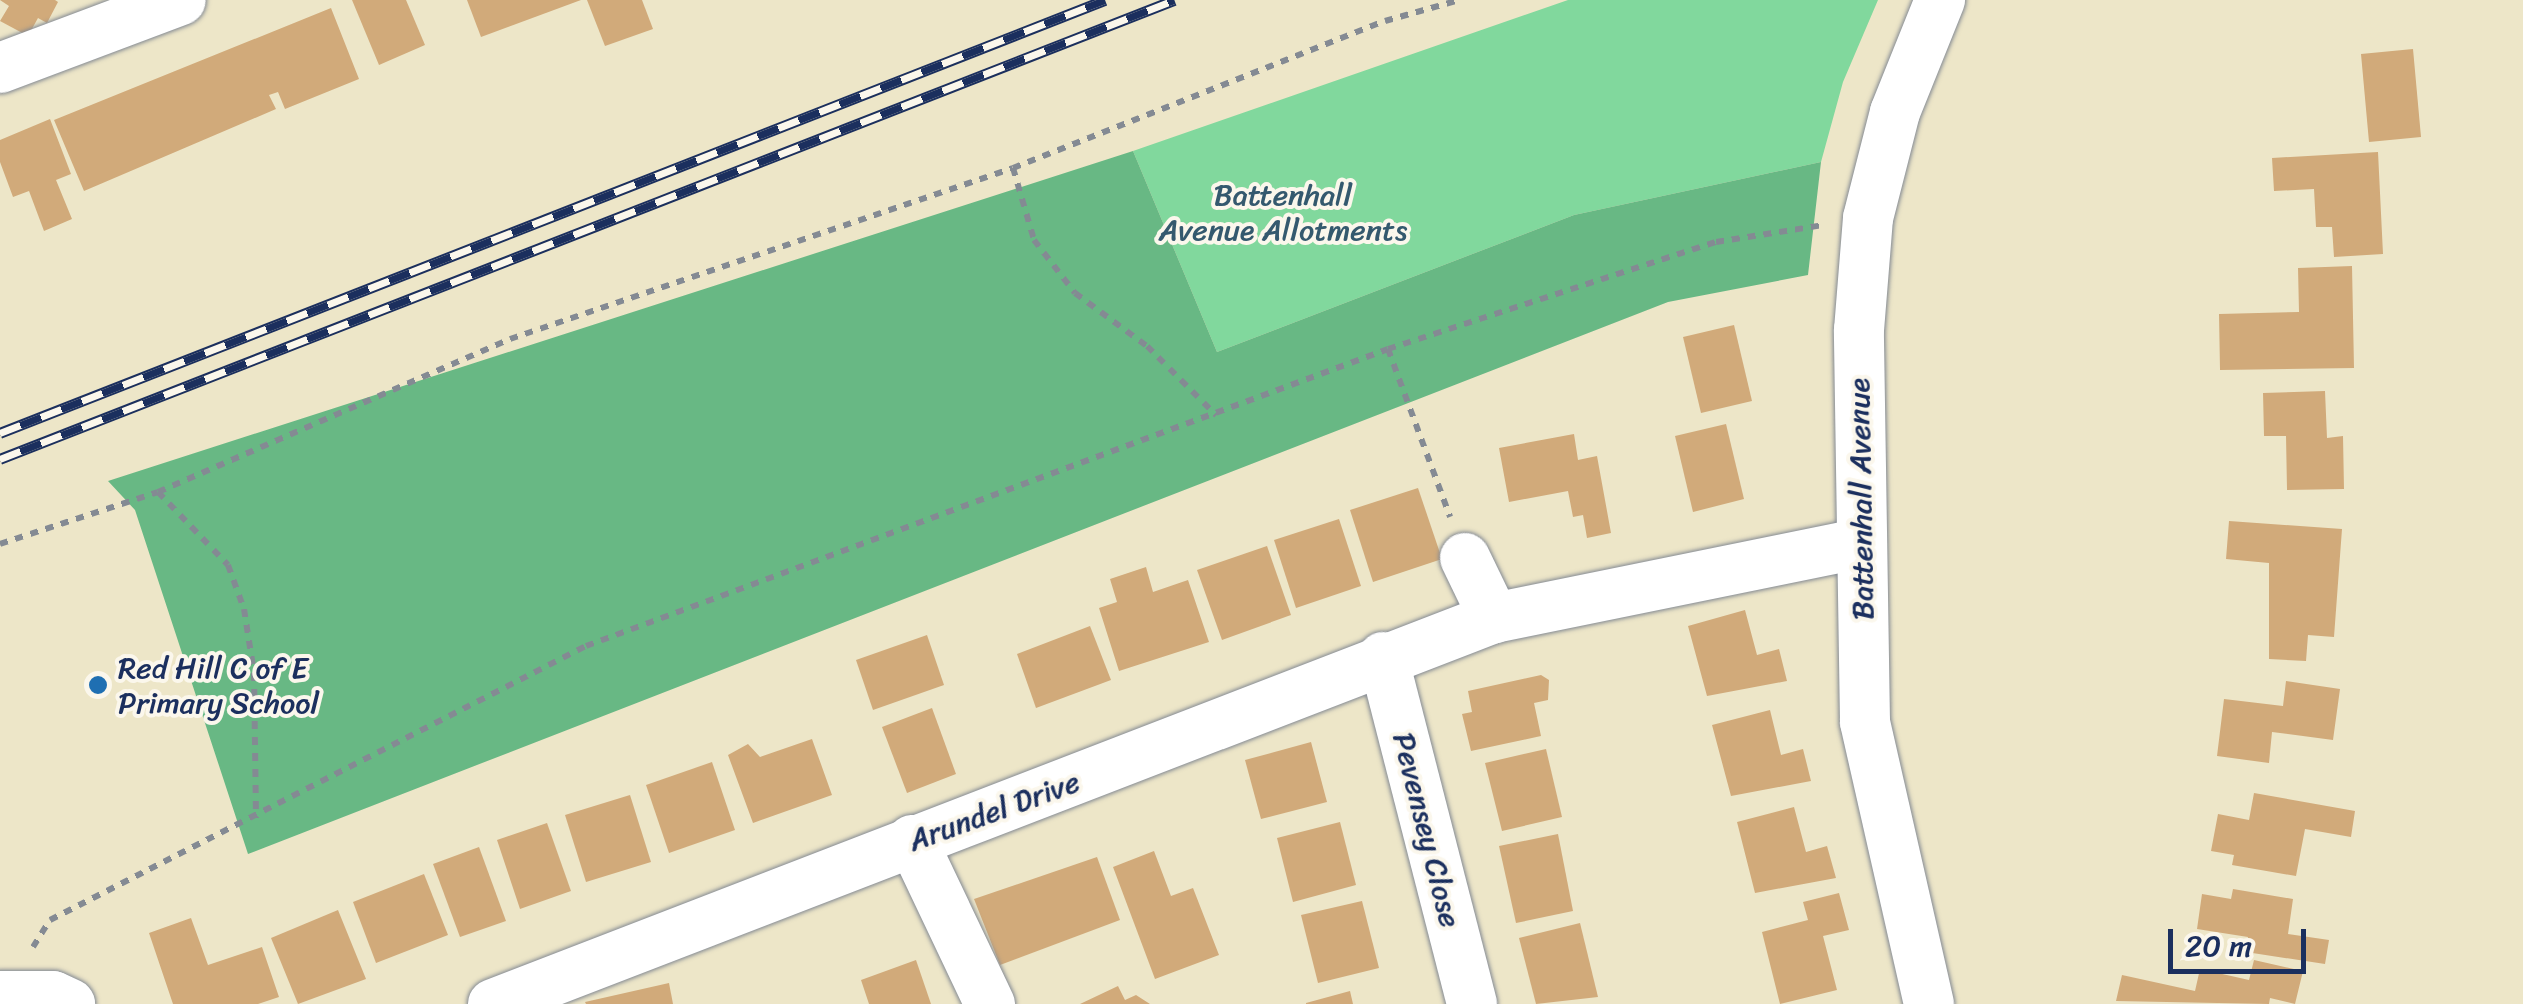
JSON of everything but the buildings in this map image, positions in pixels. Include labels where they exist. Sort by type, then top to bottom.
[{"type":"street","points":[[0,68],[181,0]]},
{"type":"street","name":"Battenhall Avenue","points":[[1929,1004],[1865,722],[1859,330],[1868,218],[1895,112],[1940,0]]},
{"type":"street","name":"Arundel Drive","points":[[493,1004],[912,840],[1059,790],[1383,657],[1494,618],[1860,543]]},
{"type":"street","points":[[1465,558],[1494,618]]},
{"type":"street","name":"Pevensey Close","points":[[1383,657],[1472,1004]]},
{"type":"street","points":[[912,840],[990,1004]]},
{"type":"street","points":[[1,996],[53,996],[70,1004]]},
{"type":"path","points":[[0,544],[158,492],[510,339],[1013,168],[1384,21],[1458,0]]},
{"type":"path","points":[[1013,168],[1034,240],[1075,293],[1147,346],[1216,415]]},
{"type":"path","points":[[1,996],[50,920],[586,646],[1388,350],[1716,242],[1868,218]]},
{"type":"path","points":[[1388,350],[1465,558]]},
{"type":"path","points":[[158,492],[228,565],[244,609],[254,673],[256,818]]},
{"type":"green space","name":"Battenhall Avenue Allotments","points":[[1568,0],[1878,0],[1843,82],[1821,162],[1574,215],[1217,352],[1133,151]]},
{"type":"green space","points":[[1133,151],[1217,352],[1574,215],[1821,162],[1808,275],[1668,302],[248,854],[135,510],[108,481]]},
{"type":"railway","points":[[0,433],[1105,0]]},
{"type":"railway","points":[[0,459],[1174,0]]},
{"type":"place","name":"Red Hill C of E Primary School","points":[[98,685]]}]
